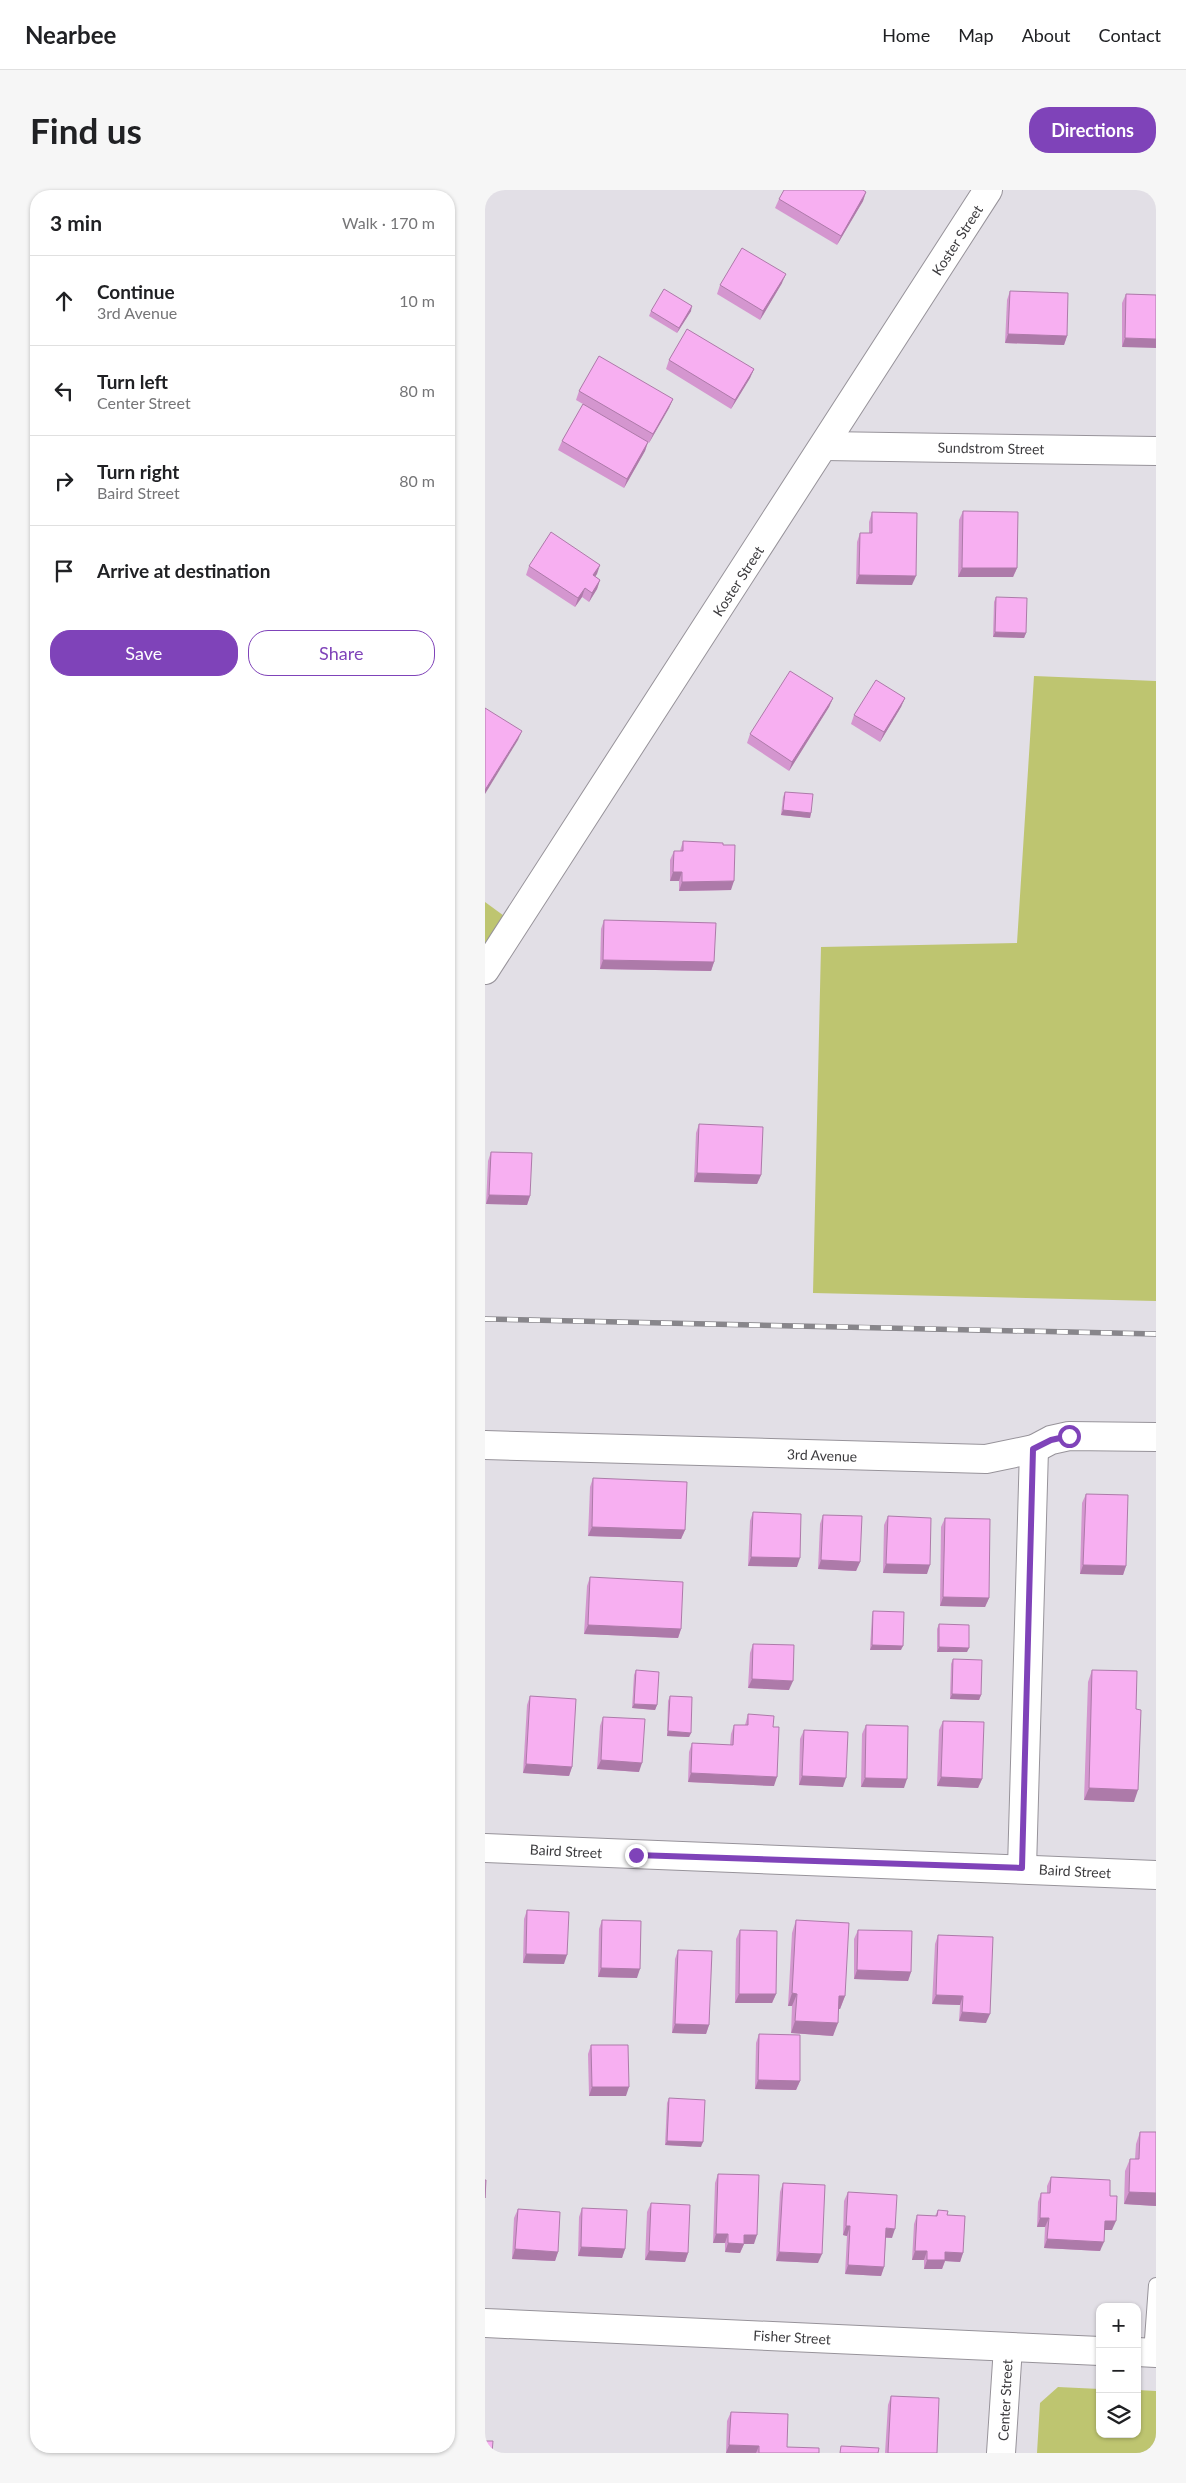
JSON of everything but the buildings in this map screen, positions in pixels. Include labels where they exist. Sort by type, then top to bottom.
[{"type":"street","name":"Koster Street","points":[[485,970],[825,446],[988,190]]},
{"type":"street","name":"Sundstrom Street","points":[[825,446],[1156,451]]},
{"type":"street","name":"3rd Avenue","points":[[485,1445],[986,1459],[1033,1449],[1051,1440],[1069,1436],[1156,1437]]},
{"type":"street","points":[[1022,1868],[1033,1449]]},
{"type":"street","name":"Baird Street","points":[[485,1848],[1022,1868],[1156,1875]]},
{"type":"street","name":"Fisher Street","points":[[485,2323],[1096,2351]]},
{"type":"street","name":"Center Street","points":[[1001,2453],[1008,2347]]},
{"type":"lane","points":[[1148,2353],[1156,2285]]},
{"type":"green space","points":[[1034,676],[1156,681],[1156,1301],[813,1293],[821,947],[1017,943]]},
{"type":"green space","points":[[485,902],[515,924],[485,970]]},
{"type":"green space","points":[[1058,2387],[1096,2389],[1096,2438],[1141,2438],[1141,2390],[1156,2391],[1156,2453],[1037,2453],[1040,2403]]},
{"type":"railway","points":[[485,1319],[1156,1334]]},
{"type":"route","points":[[636,1855],[1022,1868],[1033,1449],[1051,1440],[1069,1436]]}]
